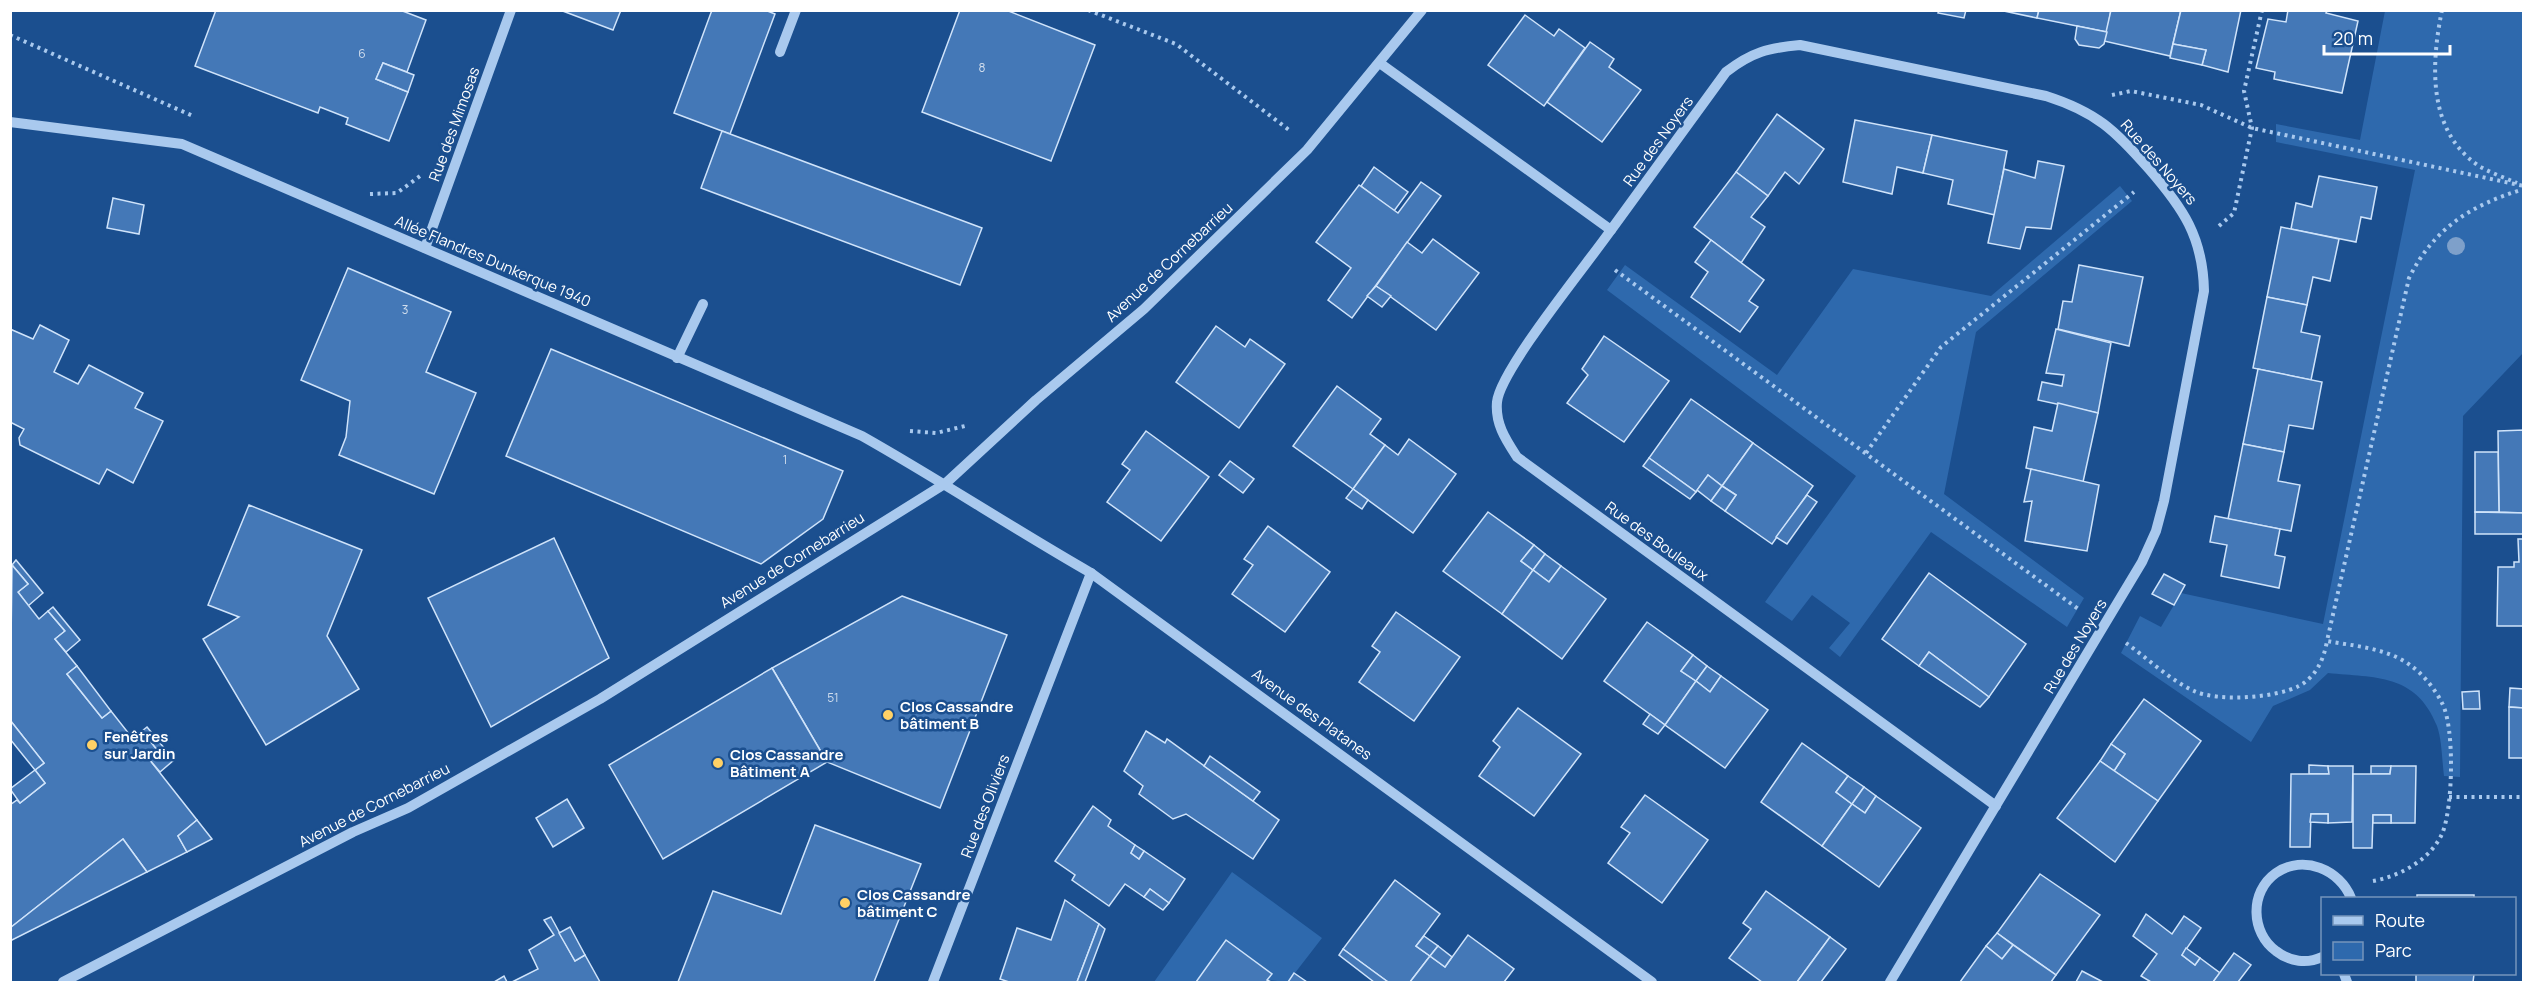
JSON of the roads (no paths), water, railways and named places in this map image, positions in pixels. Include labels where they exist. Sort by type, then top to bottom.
[{"type":"street","name":"Rue des Mimosas","points":[[425,248],[512,10]]},
{"type":"street","points":[[780,52],[796,10]]},
{"type":"street","name":"Avenue de Cornebarrieu","points":[[63,982],[353,832],[418,802],[600,699],[946,483],[1036,400],[1144,309],[1307,150],[1381,64],[1422,10]]},
{"type":"street","name":"Rue des Noyers","points":[[1611,230],[1726,72],[1749,55],[1775,47],[1800,45],[2046,96],[2074,105],[2118,134],[2179,204],[2191,224],[2204,269],[2204,291],[2164,501],[2156,531],[2142,562],[1890,982]]},
{"type":"street","points":[[1381,64],[1611,230]]},
{"type":"street","name":"Allée Flandres Dunkerque 1940","points":[[10,122],[182,144],[862,436],[946,483]]},
{"type":"street","name":"Rue des Bouleaux","points":[[1611,230],[1508,372],[1497,402],[1500,430],[1517,457],[1996,806]]},
{"type":"street","points":[[677,358],[703,304]]},
{"type":"street","name":"Avenue des Platanes","points":[[946,483],[1028,537],[1091,573],[1652,982]]},
{"type":"street","name":"Rue des Oliviers","points":[[933,982],[1091,573]]},
{"type":"street","points":[[2321,958],[2312,962],[2286,959],[2265,943],[2255,919],[2259,893],[2276,873],[2301,864],[2326,869],[2346,886],[2351,897]]},
{"type":"place","name":"Clos Cassandre bâtiment B","points":[[888,715]]},
{"type":"place","name":"Fenêtres sur Jardin","points":[[92,745]]},
{"type":"place","name":"Clos Cassandre Bâtiment A","points":[[718,763]]},
{"type":"place","name":"Clos Cassandre bâtiment C","points":[[845,903]]}]
